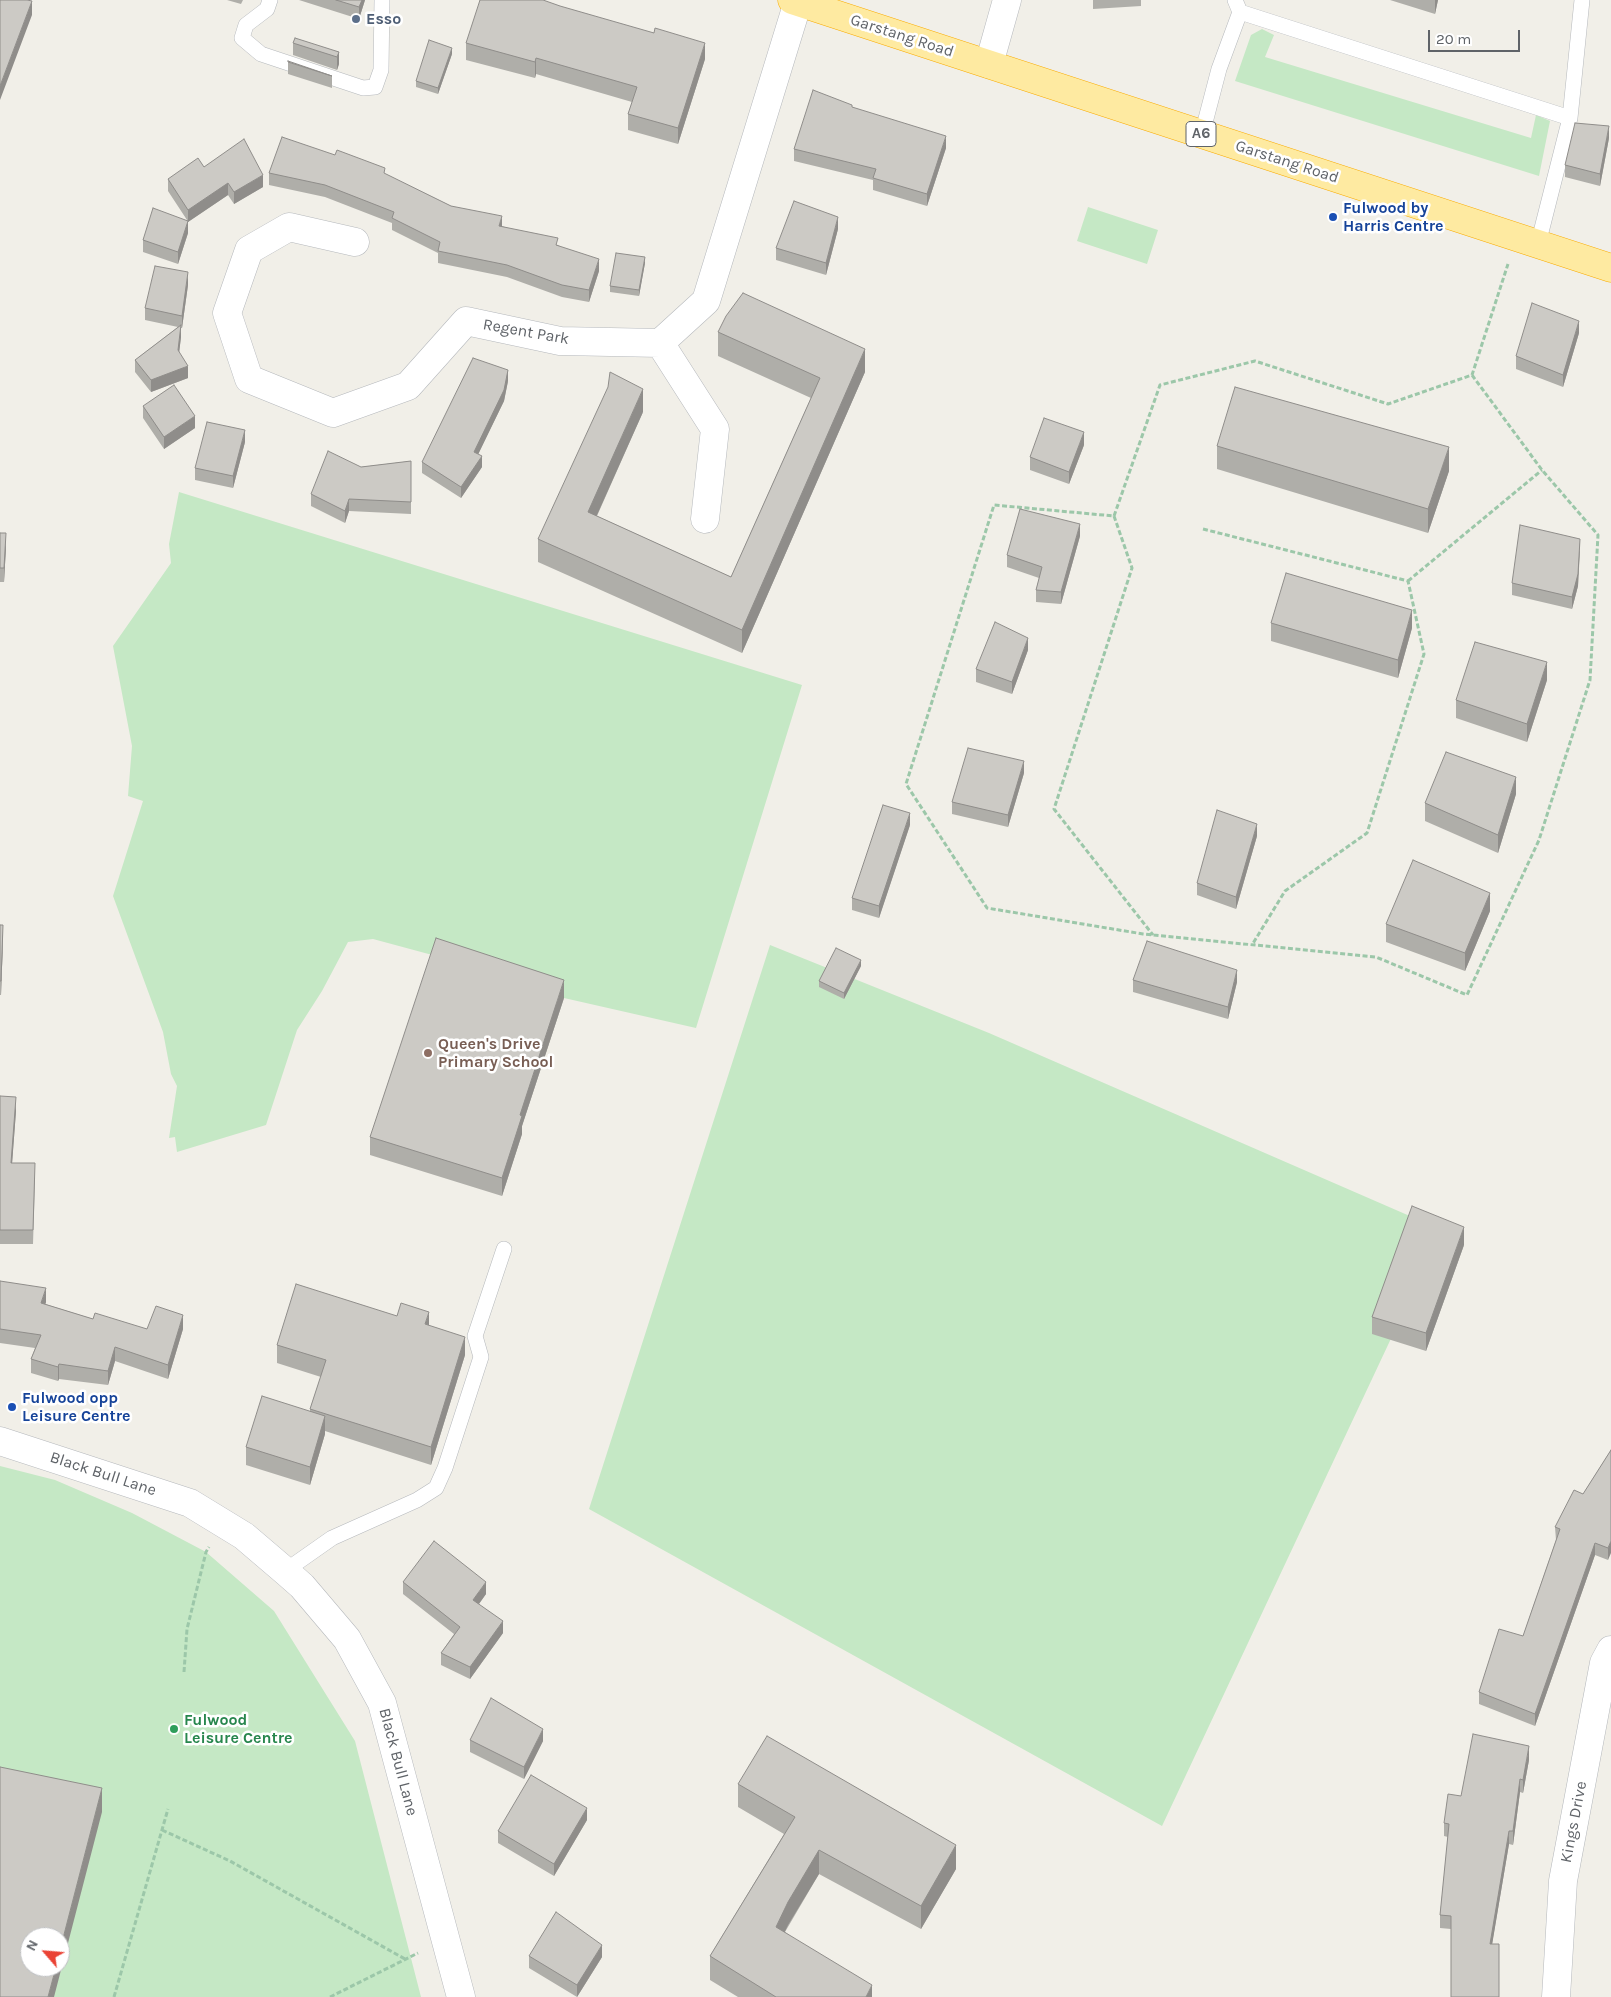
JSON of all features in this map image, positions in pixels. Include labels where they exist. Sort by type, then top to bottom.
[{"type":"highway","name":"Garstang Road","points":[[795,1],[1611,268]]},
{"type":"street","points":[[989,64],[1007,0]]},
{"type":"street","points":[[705,520],[715,429],[660,343],[706,301],[795,1]]},
{"type":"street","name":"Regent Park","points":[[355,242],[289,227],[250,250],[227,313],[249,379],[333,413],[408,386],[466,320],[560,341],[660,343]]},
{"type":"street","name":"Black Bull Lane","points":[[0,1441],[190,1503],[244,1536],[302,1586],[347,1638],[382,1703],[462,1997]]},
{"type":"street","name":"Kings Drive","points":[[1556,1997],[1563,1881],[1604,1663],[1611,1650]]},
{"type":"lane","points":[[270,0],[267,9],[246,25],[242,38],[261,54],[363,88],[375,87],[381,70],[382,0]]},
{"type":"lane","points":[[1527,241],[1570,118],[1582,0]]},
{"type":"lane","points":[[1202,134],[1237,6],[1570,118]]},
{"type":"lane","points":[[285,1572],[332,1538],[417,1500],[436,1488],[445,1468],[481,1357],[475,1336],[504,1249]]},
{"type":"path","points":[[1153,935],[1054,809],[1132,568],[1114,516],[1160,385],[1255,361],[1388,404],[1472,375],[1527,241]]},
{"type":"path","points":[[1114,516],[994,505],[906,784],[987,908],[1153,935],[1376,957],[1467,994],[1539,840],[1590,680],[1598,535],[1542,470],[1472,375]]},
{"type":"path","points":[[1408,581],[1542,470]]},
{"type":"path","points":[[1203,529],[1408,581]]},
{"type":"path","points":[[1252,945],[1285,891],[1367,834],[1424,654],[1408,581]]},
{"type":"path","points":[[184,1672],[187,1629],[206,1552],[223,1523]]},
{"type":"path","points":[[114,1997],[168,1809]]},
{"type":"path","points":[[162,1830],[230,1861],[406,1959]]},
{"type":"path","points":[[330,1997],[446,1940]]},
{"type":"green space","points":[[1262,29],[1274,35],[1265,57],[1531,138],[1536,115],[1550,121],[1539,176],[1235,81],[1251,35]]},
{"type":"green space","points":[[1088,207],[1158,230],[1147,264],[1077,241]]},
{"type":"green space","points":[[179,492],[802,685],[696,1028],[564,998],[436,956],[373,939],[348,942],[322,991],[297,1030],[266,1125],[177,1152],[175,1137],[169,1138],[177,1086],[171,1074],[163,1032],[113,896],[143,801],[128,796],[132,746],[113,646],[171,563],[169,544]]},
{"type":"green space","points":[[770,945],[989,1033],[1442,1230],[1162,1826],[589,1509]]},
{"type":"green space","name":"Fulwood Leisure Centre","points":[[0,1466],[55,1480],[132,1513],[206,1552],[274,1611],[355,1741],[421,1997],[0,1997]]},
{"type":"building","points":[[0,0],[32,1],[0,86]]},
{"type":"building","points":[[336,0],[362,0],[359,7]]},
{"type":"building","points":[[480,0],[543,0],[654,33],[655,28],[705,43],[678,128],[628,114],[637,87],[536,58],[535,62],[466,43]]},
{"type":"building","points":[[295,38],[339,52],[337,57],[293,43]]},
{"type":"building","points":[[429,40],[452,48],[438,88],[416,81]]},
{"type":"building","points":[[288,61],[332,76],[288,62]]},
{"type":"building","points":[[813,90],[852,105],[852,107],[946,136],[927,194],[873,178],[876,169],[794,149]]},
{"type":"building","points":[[1575,123],[1609,126],[1600,174],[1565,165]]},
{"type":"building","points":[[282,137],[335,155],[337,150],[385,168],[384,173],[451,206],[502,216],[499,226],[558,238],[556,245],[599,259],[589,290],[562,285],[507,265],[438,251],[440,242],[392,218],[394,212],[325,185],[269,173]]},
{"type":"building","points":[[244,139],[263,175],[234,192],[228,183],[188,210],[168,179],[198,158],[204,167]]},
{"type":"building","points":[[794,201],[838,217],[826,263],[776,248]]},
{"type":"building","points":[[153,208],[188,221],[178,252],[143,240]]},
{"type":"building","points":[[616,253],[645,257],[639,290],[610,286]]},
{"type":"building","points":[[155,266],[188,272],[182,316],[145,308]]},
{"type":"building","points":[[743,293],[865,349],[742,630],[538,539],[608,387],[610,372],[643,389],[588,512],[731,577],[820,378],[718,332],[726,316]]},
{"type":"building","points":[[1532,303],[1579,321],[1563,375],[1516,356]]},
{"type":"building","points":[[181,325],[178,350],[188,366],[151,380],[135,360]]},
{"type":"building","points":[[473,358],[508,370],[504,390],[474,452],[482,456],[461,487],[422,462]]},
{"type":"building","points":[[174,385],[195,416],[164,437],[143,406]]},
{"type":"building","points":[[1235,387],[1449,447],[1428,509],[1217,446]]},
{"type":"building","points":[[1044,418],[1084,432],[1069,472],[1030,457]]},
{"type":"building","points":[[207,422],[245,430],[233,476],[195,468]]},
{"type":"building","points":[[328,451],[361,467],[411,461],[411,502],[349,499],[345,511],[311,494]]},
{"type":"building","points":[[1020,509],[1080,524],[1061,592],[1036,590],[1042,567],[1007,555]]},
{"type":"building","points":[[1520,525],[1580,539],[1578,574],[1572,597],[1512,583]]},
{"type":"building","points":[[0,533],[6,533],[4,568],[0,568]]},
{"type":"building","points":[[1286,573],[1412,610],[1398,660],[1271,623]]},
{"type":"building","points":[[995,622],[1028,638],[1012,682],[976,669]]},
{"type":"building","points":[[1475,642],[1547,662],[1527,724],[1456,700]]},
{"type":"building","points":[[968,748],[1024,761],[1008,815],[952,802]]},
{"type":"building","points":[[1446,752],[1516,777],[1498,835],[1425,803]]},
{"type":"building","points":[[883,805],[910,813],[879,906],[852,898]]},
{"type":"building","points":[[1217,810],[1257,824],[1236,897],[1197,883]]},
{"type":"building","points":[[1413,860],[1490,893],[1465,953],[1386,924]]},
{"type":"building","points":[[0,925],[3,925],[1,981],[0,981]]},
{"type":"building","name":"Queen's Drive Primary School","points":[[436,938],[564,980],[520,1115],[522,1116],[502,1178],[370,1137]]},
{"type":"building","points":[[1147,941],[1237,970],[1228,1007],[1133,980]]},
{"type":"building","points":[[836,948],[861,960],[844,993],[819,981]]},
{"type":"building","points":[[0,1096],[16,1097],[11,1163],[35,1163],[33,1230],[0,1230]]},
{"type":"building","points":[[1412,1206],[1464,1227],[1426,1333],[1372,1317]]},
{"type":"building","points":[[0,1281],[46,1288],[41,1303],[93,1319],[95,1313],[147,1329],[156,1306],[183,1315],[168,1365],[115,1347],[108,1371],[59,1364],[58,1367],[31,1359],[41,1335],[0,1329]]},
{"type":"building","points":[[296,1284],[397,1316],[401,1303],[429,1312],[425,1324],[465,1337],[431,1447],[310,1409],[326,1360],[277,1345]]},
{"type":"building","points":[[262,1396],[325,1416],[310,1467],[246,1447]]},
{"type":"building","points":[[1611,1450],[1611,1541],[1608,1548],[1595,1543],[1535,1714],[1479,1692],[1499,1629],[1523,1636],[1560,1529],[1555,1527],[1574,1490],[1583,1494]]},
{"type":"building","points":[[434,1541],[486,1582],[473,1600],[503,1621],[470,1667],[441,1653],[460,1627],[403,1582]]},
{"type":"building","points":[[491,1698],[543,1729],[524,1767],[470,1740]]},
{"type":"building","points":[[1473,1734],[1529,1746],[1523,1780],[1520,1779],[1513,1831],[1509,1831],[1490,1944],[1499,1944],[1499,1997],[1451,1997],[1451,1916],[1440,1915],[1449,1824],[1444,1823],[1448,1794],[1461,1796]]},
{"type":"building","points":[[767,1736],[956,1845],[921,1906],[819,1850],[788,1902],[776,1927],[872,1985],[866,1997],[776,1997],[710,1956],[795,1817],[738,1784]]},
{"type":"building","points":[[0,1767],[102,1788],[66,1927],[20,1927],[20,1977],[53,1977],[48,1997],[0,1997]]},
{"type":"building","points":[[531,1775],[587,1808],[554,1864],[498,1831]]},
{"type":"building","points":[[556,1912],[602,1945],[577,1985],[529,1956]]},
{"type":"place","name":"Esso","points":[[356,19]]},
{"type":"place","name":"Fulwood by Harris Centre","points":[[1333,217]]},
{"type":"place","name":"Queen's Drive Primary School","points":[[428,1053]]},
{"type":"place","name":"Fulwood opp Leisure Centre","points":[[12,1407]]},
{"type":"place","name":"Fulwood Leisure Centre","points":[[174,1729]]}]
